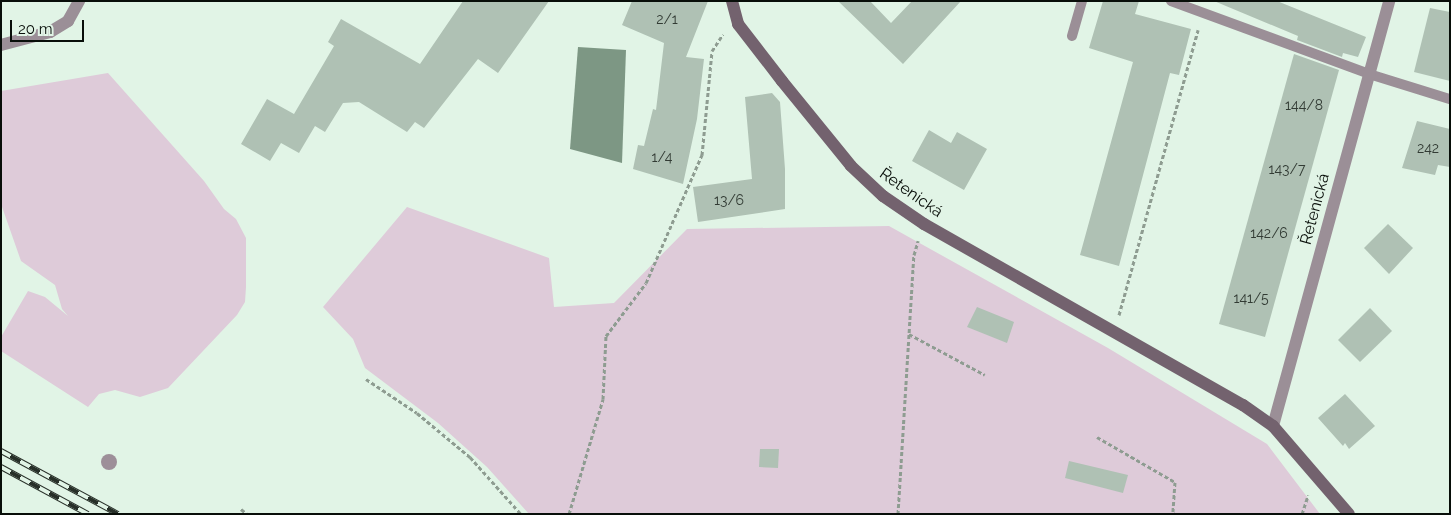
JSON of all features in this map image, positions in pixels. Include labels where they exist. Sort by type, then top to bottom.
[{"type":"street","points":[[1,45],[50,32],[68,21],[79,1]]},
{"type":"street","points":[[732,1],[738,24]]},
{"type":"street","name":"Řetenická","points":[[1273,426],[1389,1]]},
{"type":"street","name":"Řetenická","points":[[738,24],[851,166],[882,196],[924,224],[1114,331],[1273,426],[1349,514]]},
{"type":"lane","points":[[1072,36],[1082,1]]},
{"type":"lane","points":[[1172,1],[1202,15],[1369,74],[1450,99]]},
{"type":"path","points":[[1114,331],[1202,15]]},
{"type":"path","points":[[569,514],[603,399],[606,336],[646,283],[702,155],[712,51],[719,38],[738,24]]},
{"type":"path","points":[[899,513],[914,255],[924,224]]},
{"type":"path","points":[[909,334],[985,375]]},
{"type":"path","points":[[366,379],[418,413],[470,457],[521,514]]},
{"type":"path","points":[[1097,437],[1175,482],[1173,514]]},
{"type":"path","points":[[241,509],[247,514]]},
{"type":"shaded area","points":[[578,47],[626,50],[622,163],[570,149]]},
{"type":"shaded area","points":[[108,73],[204,181],[224,209],[236,219],[246,238],[246,287],[245,302],[237,315],[168,388],[140,397],[115,390],[99,394],[88,407],[1,351],[1,337],[28,291],[45,297],[68,316],[62,309],[55,285],[21,261],[1,204],[1,91]]},
{"type":"shaded area","points":[[407,207],[549,258],[554,307],[614,303],[687,229],[889,226],[1108,348],[1267,444],[1320,514],[529,514],[487,467],[438,423],[365,368],[353,339],[323,307]]},
{"type":"building","points":[[463,1],[549,1],[498,73],[478,59],[424,128],[415,122],[407,132],[359,102],[343,103],[325,132],[315,126],[299,153],[281,143],[270,161],[241,144],[267,99],[294,114],[334,46],[328,42],[341,19],[420,64]]},
{"type":"building","points":[[632,1],[708,1],[686,57],[704,59],[697,119],[683,184],[633,169],[638,145],[644,146],[653,109],[656,110],[664,43],[622,25]]},
{"type":"building","points":[[838,1],[870,1],[891,23],[912,1],[961,1],[903,64]]},
{"type":"building","points":[[1103,1],[1139,1],[1135,14],[1191,29],[1179,75],[1170,73],[1119,266],[1080,255],[1133,62],[1089,48]]},
{"type":"building","points":[[1214,1],[1277,1],[1366,37],[1358,57],[1343,53],[1342,57],[1297,40],[1298,36]]},
{"type":"building","points":[[1430,8],[1450,12],[1450,81],[1414,72]]},
{"type":"building","points":[[1294,54],[1339,70],[1265,337],[1219,324]]},
{"type":"building","points":[[772,93],[780,102],[785,169],[785,209],[698,222],[693,187],[752,179],[745,97]]},
{"type":"building","points":[[1417,121],[1450,129],[1450,167],[1438,165],[1435,175],[1402,168]]},
{"type":"building","points":[[929,130],[951,143],[957,132],[987,149],[964,190],[912,161]]},
{"type":"building","points":[[1388,224],[1413,248],[1389,274],[1364,248]]},
{"type":"building","points":[[977,307],[1014,322],[1007,343],[967,327]]},
{"type":"building","points":[[1370,308],[1392,331],[1360,362],[1338,340]]},
{"type":"building","points":[[1345,394],[1375,426],[1349,449],[1345,443],[1343,446],[1318,418]]},
{"type":"building","points":[[760,449],[779,449],[778,468],[759,467]]},
{"type":"building","points":[[1069,461],[1128,475],[1123,493],[1065,478]]},
{"type":"railway","points":[[1,451],[118,514]]},
{"type":"railway","points":[[1,467],[88,514]]}]
